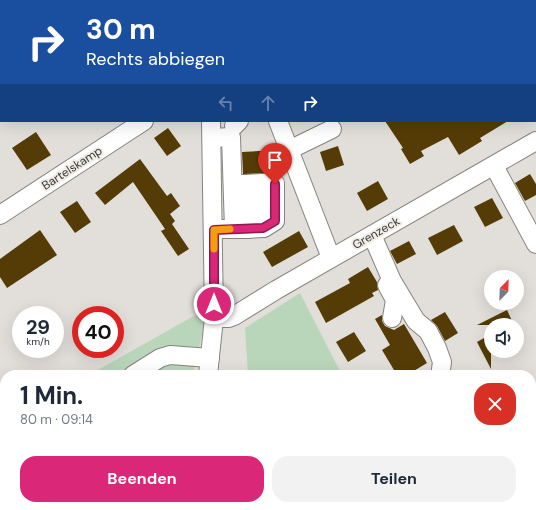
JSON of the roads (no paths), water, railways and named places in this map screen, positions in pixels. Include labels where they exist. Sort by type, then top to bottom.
[{"type":"street","points":[[278,122],[331,258]]},
{"type":"street","name":"Bartelskamp","points":[[2,211],[132,124]]},
{"type":"street","points":[[141,370],[160,358],[170,355],[209,367],[214,318],[212,129],[234,126],[247,184],[248,229]]},
{"type":"street","points":[[289,150],[332,129]]},
{"type":"street","name":"Grenzeck","points":[[214,318],[229,318],[331,258],[536,142]]},
{"type":"street","points":[[494,166],[536,244]]},
{"type":"street","points":[[247,184],[248,229]]},
{"type":"street","points":[[214,230],[248,229]]},
{"type":"street","points":[[367,238],[395,300],[392,318]]},
{"type":"street","points":[[367,238],[416,321],[428,331],[437,348],[442,362],[441,369]]}]
